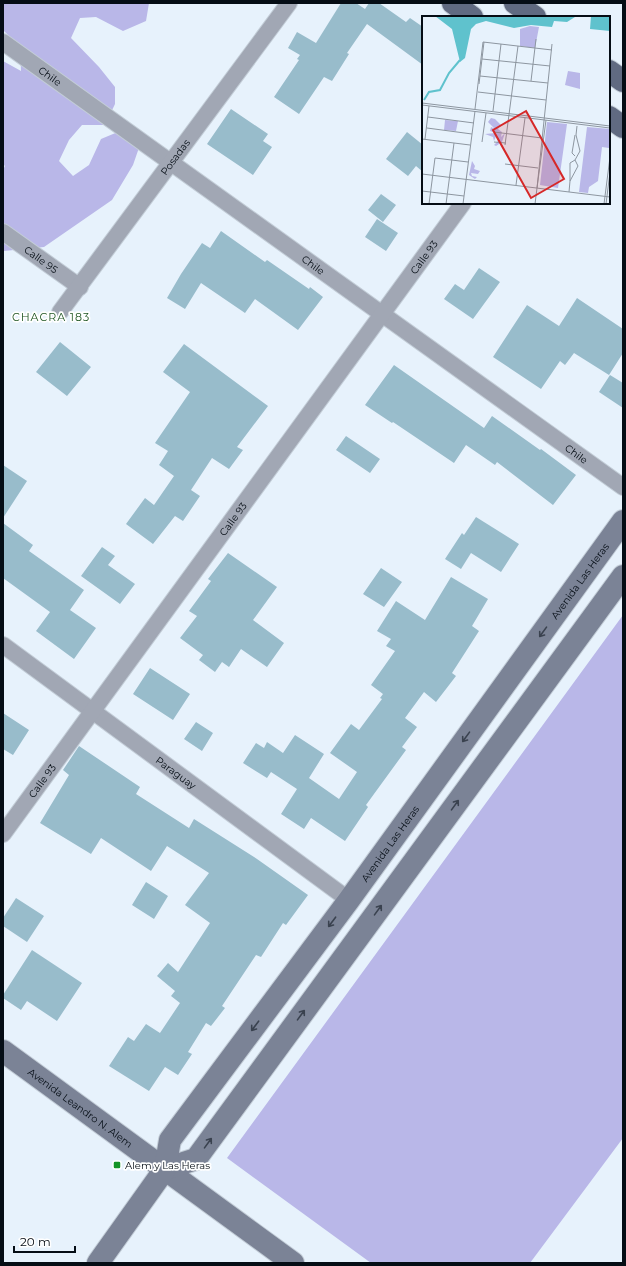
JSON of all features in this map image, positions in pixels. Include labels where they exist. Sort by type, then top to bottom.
[{"type":"main road","points":[[453,3],[471,16]]},
{"type":"main road","points":[[515,3],[534,16]]},
{"type":"main road","points":[[610,72],[623,81]]},
{"type":"main road","points":[[610,118],[623,127]]},
{"type":"main road","name":"Avenida Las Heras","points":[[98,1263],[165,1169],[170,1140],[349,900],[623,521]]},
{"type":"main road","points":[[165,1169],[196,1159],[623,576]]},
{"type":"main road","name":"Avenida Leandro N. Alem","points":[[3,1051],[293,1263]]},
{"type":"street","name":"Posadas","points":[[60,312],[289,3]]},
{"type":"street","name":"Chile","points":[[3,42],[623,487]]},
{"type":"street","name":"Calle 93","points":[[3,834],[462,204]]},
{"type":"street","name":"Calle 95","points":[[3,232],[80,286]]},
{"type":"street","name":"Paraguay","points":[[3,645],[349,900]]},
{"type":"shaded area","points":[[3,3],[149,3],[146,21],[123,31],[96,17],[80,18],[71,38],[99,67],[115,87],[115,104],[105,125],[82,125],[69,140],[59,161],[73,176],[89,165],[101,139],[125,129],[141,142],[133,165],[112,200],[44,247],[4,251],[3,170],[5,166],[3,164],[3,61],[21,71],[20,47],[3,30]]},
{"type":"shaded area","points":[[623,615],[623,1138],[530,1263],[371,1263],[227,1158]]},
{"type":"building","points":[[341,3],[356,3],[365,9],[369,3],[379,3],[406,22],[410,18],[422,26],[422,64],[367,24],[347,53],[349,54],[332,81],[324,77],[299,114],[274,97],[299,60],[297,59],[300,55],[288,48],[297,32],[316,43]]},
{"type":"building","points":[[231,109],[268,134],[263,141],[272,147],[253,175],[207,144]]},
{"type":"building","points":[[407,132],[422,144],[422,171],[416,166],[408,176],[386,159]]},
{"type":"building","points":[[381,194],[396,205],[383,222],[368,210]]},
{"type":"building","points":[[377,219],[398,233],[386,251],[365,237]]},
{"type":"building","points":[[221,231],[265,262],[267,260],[323,297],[298,330],[255,299],[245,313],[201,283],[185,309],[167,298],[202,243],[210,248]]},
{"type":"building","points":[[479,268],[500,282],[473,319],[444,299],[455,284],[464,290]]},
{"type":"building","points":[[577,298],[623,329],[623,353],[609,375],[574,353],[565,365],[560,361],[541,389],[493,357],[527,305],[559,326]]},
{"type":"building","points":[[60,342],[91,367],[67,396],[36,372]]},
{"type":"building","points":[[184,344],[268,406],[237,447],[243,450],[229,469],[212,458],[191,490],[200,496],[183,521],[175,516],[153,544],[126,524],[145,498],[154,505],[174,476],[159,465],[168,451],[155,443],[190,392],[163,372]]},
{"type":"building","points":[[394,365],[484,428],[492,416],[576,475],[553,505],[497,462],[495,465],[466,445],[454,463],[365,405]]},
{"type":"building","points":[[610,375],[623,383],[623,408],[599,392]]},
{"type":"building","points":[[346,436],[380,459],[370,473],[336,450]]},
{"type":"building","points":[[3,465],[27,481],[3,518]]},
{"type":"building","points":[[476,517],[519,544],[501,572],[471,553],[461,569],[445,559],[462,533],[464,535]]},
{"type":"building","points":[[3,523],[33,545],[29,551],[84,590],[70,610],[96,628],[74,659],[36,631],[50,612],[3,578]]},
{"type":"building","points":[[102,547],[115,556],[108,565],[135,584],[120,604],[81,576]]},
{"type":"building","points":[[228,553],[277,587],[253,620],[284,643],[267,667],[241,649],[229,667],[222,662],[215,672],[199,660],[203,655],[180,638],[197,616],[189,611],[211,581],[208,579]]},
{"type":"building","points":[[381,568],[402,582],[384,607],[363,594]]},
{"type":"building","points":[[451,577],[488,599],[472,626],[479,631],[452,673],[456,676],[436,702],[424,692],[405,718],[417,727],[402,747],[406,750],[366,805],[368,807],[345,841],[311,818],[304,829],[281,814],[297,789],[271,772],[267,778],[243,763],[256,743],[264,748],[267,742],[283,753],[295,735],[324,754],[309,778],[339,799],[357,772],[330,753],[351,724],[359,730],[382,699],[380,698],[383,694],[371,685],[395,651],[386,646],[391,639],[377,631],[396,601],[425,620]]},
{"type":"building","points":[[150,668],[190,694],[173,720],[133,694]]},
{"type":"building","points":[[3,713],[29,730],[13,755],[3,749]]},
{"type":"building","points":[[196,722],[213,733],[202,751],[184,739]]},
{"type":"building","points":[[79,746],[140,787],[136,794],[189,828],[194,819],[257,859],[308,895],[286,925],[283,923],[261,957],[256,955],[222,1006],[225,1008],[211,1026],[206,1023],[188,1052],[192,1054],[178,1075],[165,1067],[149,1091],[109,1066],[128,1037],[134,1041],[146,1024],[160,1033],[180,1003],[171,996],[175,991],[157,976],[168,963],[178,972],[210,923],[185,905],[209,873],[167,846],[151,871],[101,838],[91,854],[40,823],[69,775],[63,770]]},
{"type":"building","points":[[146,882],[168,896],[154,919],[132,905]]},
{"type":"building","points":[[16,898],[44,916],[27,942],[3,926],[3,918]]},
{"type":"building","points":[[32,950],[82,983],[57,1021],[27,1001],[21,1010],[3,998],[3,995]]},
{"type":"place","name":"Alem y Las Heras","points":[[117,1165]]},
{"type":"district","name":"CHACRA 183","points":[[51,317]]}]
